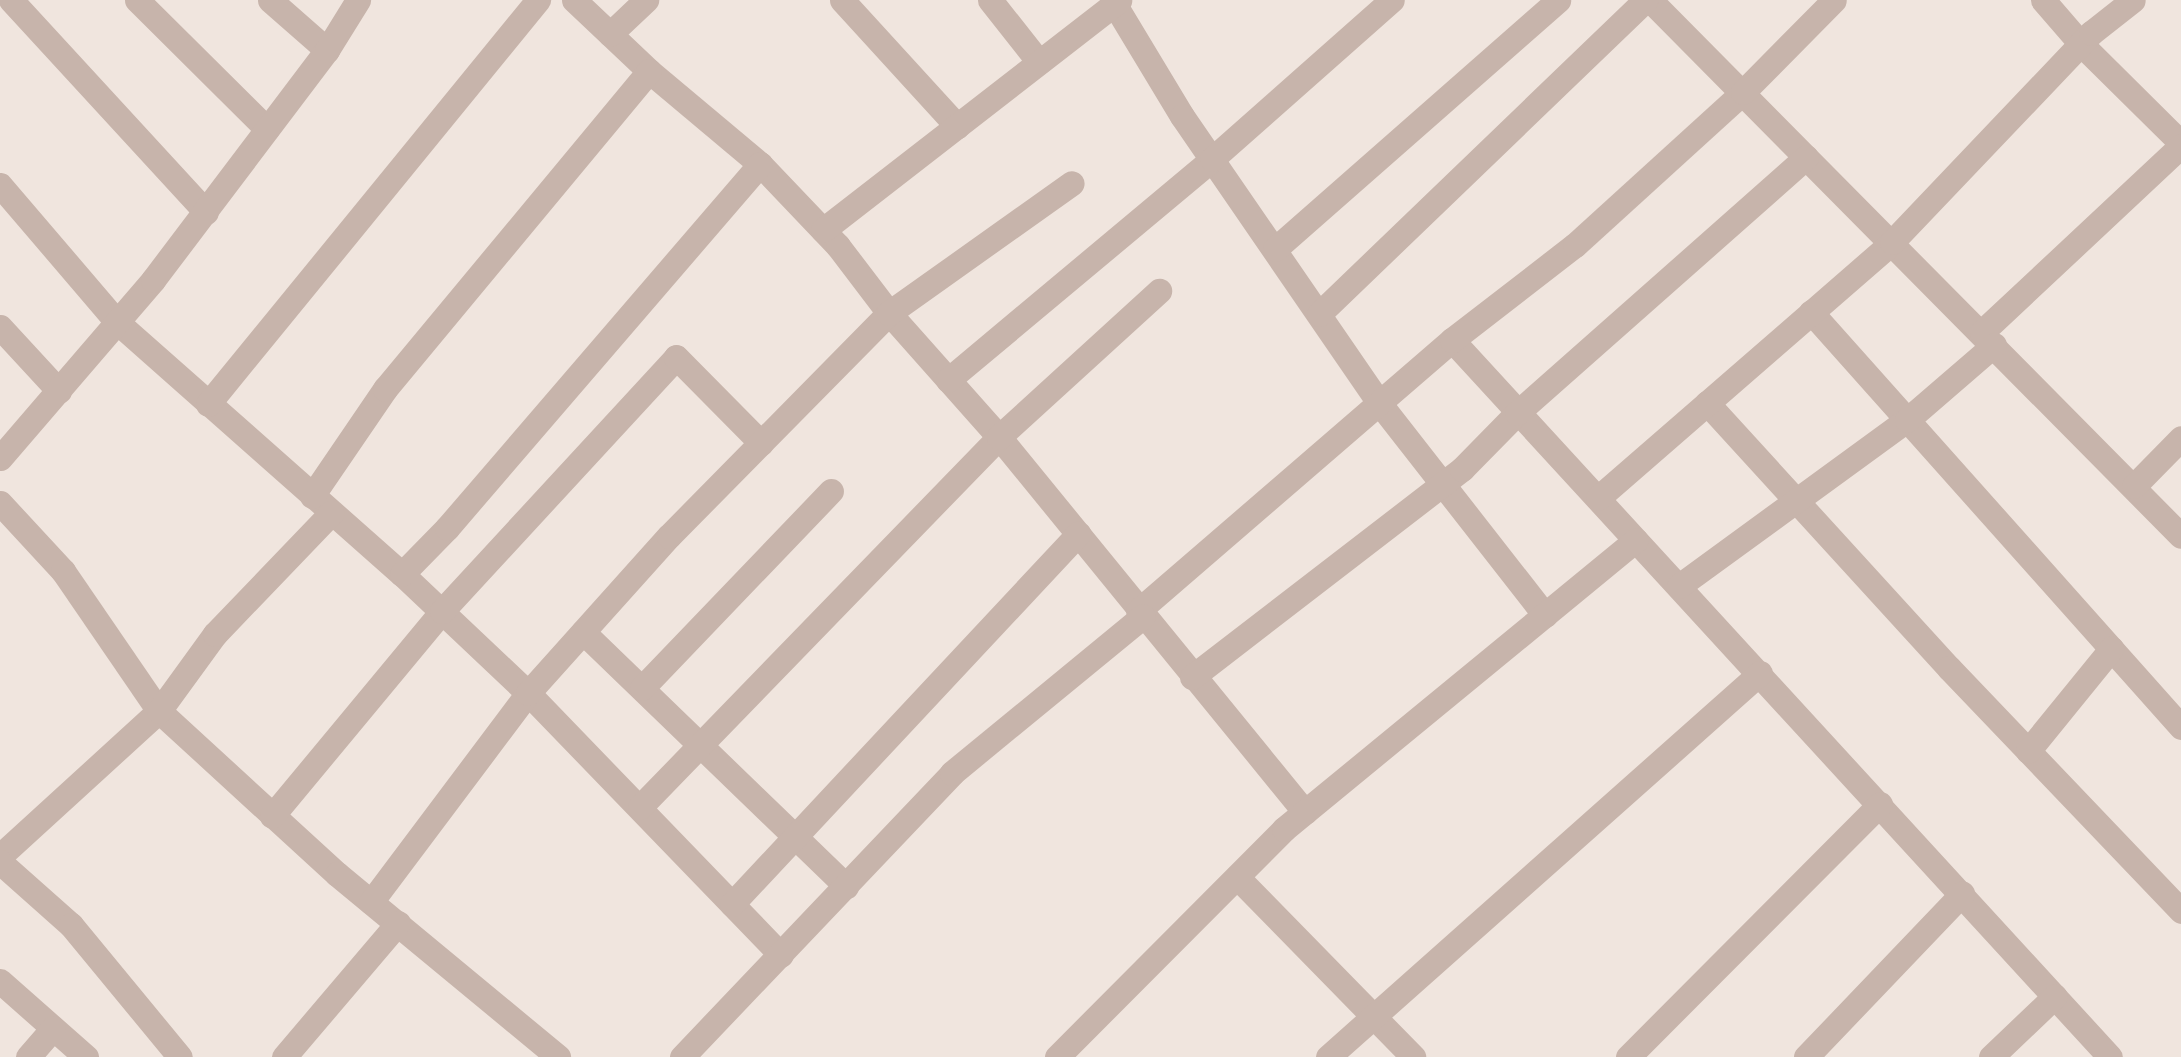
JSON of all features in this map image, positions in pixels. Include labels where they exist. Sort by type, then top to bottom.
[{"type":"street","points":[[12,0],[206,212]]},
{"type":"street","points":[[137,0],[267,129]]},
{"type":"street","points":[[270,0],[327,50]]},
{"type":"street","points":[[0,458],[206,212],[327,50],[358,0]]},
{"type":"street","points":[[208,404],[538,0]]},
{"type":"street","points":[[574,0],[649,71],[760,164],[823,230],[889,313],[999,436],[1305,812]]},
{"type":"street","points":[[610,34],[646,0]]},
{"type":"street","points":[[842,0],[957,126]]},
{"type":"street","points":[[990,0],[1040,62]]},
{"type":"street","points":[[948,380],[1212,159],[1392,0]]},
{"type":"street","points":[[1274,249],[1558,0]]},
{"type":"street","points":[[1319,314],[1648,0],[2181,536]]},
{"type":"street","points":[[682,1057],[952,773],[1452,340],[1575,245],[1742,92],[1834,0]]},
{"type":"street","points":[[1679,586],[1907,420],[2181,144],[2081,44],[2044,0]]},
{"type":"street","points":[[1598,498],[1892,242],[2081,44],[2133,0]]},
{"type":"street","points":[[823,230],[1115,1],[1212,159],[1380,404],[1441,487],[1545,615]]},
{"type":"street","points":[[170,1053],[71,925],[0,859],[159,711],[215,634],[321,505],[385,388],[649,71]]},
{"type":"street","points":[[1192,677],[1441,487],[1517,413],[1806,157]]},
{"type":"street","points":[[402,574],[448,528],[760,164]]},
{"type":"street","points":[[371,902],[528,693],[761,443],[889,313],[1072,183]]},
{"type":"street","points":[[0,186],[117,322],[402,574],[528,693],[781,954]]},
{"type":"street","points":[[640,808],[999,436],[1159,291]]},
{"type":"street","points":[[1811,312],[2181,727]]},
{"type":"street","points":[[0,327],[58,391]]},
{"type":"street","points":[[1452,340],[2110,1057]]},
{"type":"street","points":[[272,816],[442,612],[676,356],[761,443]]},
{"type":"street","points":[[1707,403],[2181,911]]},
{"type":"street","points":[[2134,486],[2181,438]]},
{"type":"street","points":[[642,688],[831,491]]},
{"type":"street","points":[[0,503],[62,571],[159,711],[371,902],[558,1057]]},
{"type":"street","points":[[732,904],[1078,534]]},
{"type":"street","points":[[1057,1057],[1305,812],[1636,540]]},
{"type":"street","points":[[583,632],[846,886]]},
{"type":"street","points":[[2028,751],[2112,648]]},
{"type":"street","points":[[1328,1057],[1760,673]]},
{"type":"street","points":[[1628,1057],[1880,804]]},
{"type":"street","points":[[1237,877],[1413,1057]]},
{"type":"street","points":[[1806,1057],[1962,894]]},
{"type":"street","points":[[284,1057],[398,923]]},
{"type":"street","points":[[0,981],[86,1057]]},
{"type":"street","points":[[1991,1057],[2055,996]]},
{"type":"street","points":[[28,1057],[53,1028]]}]
